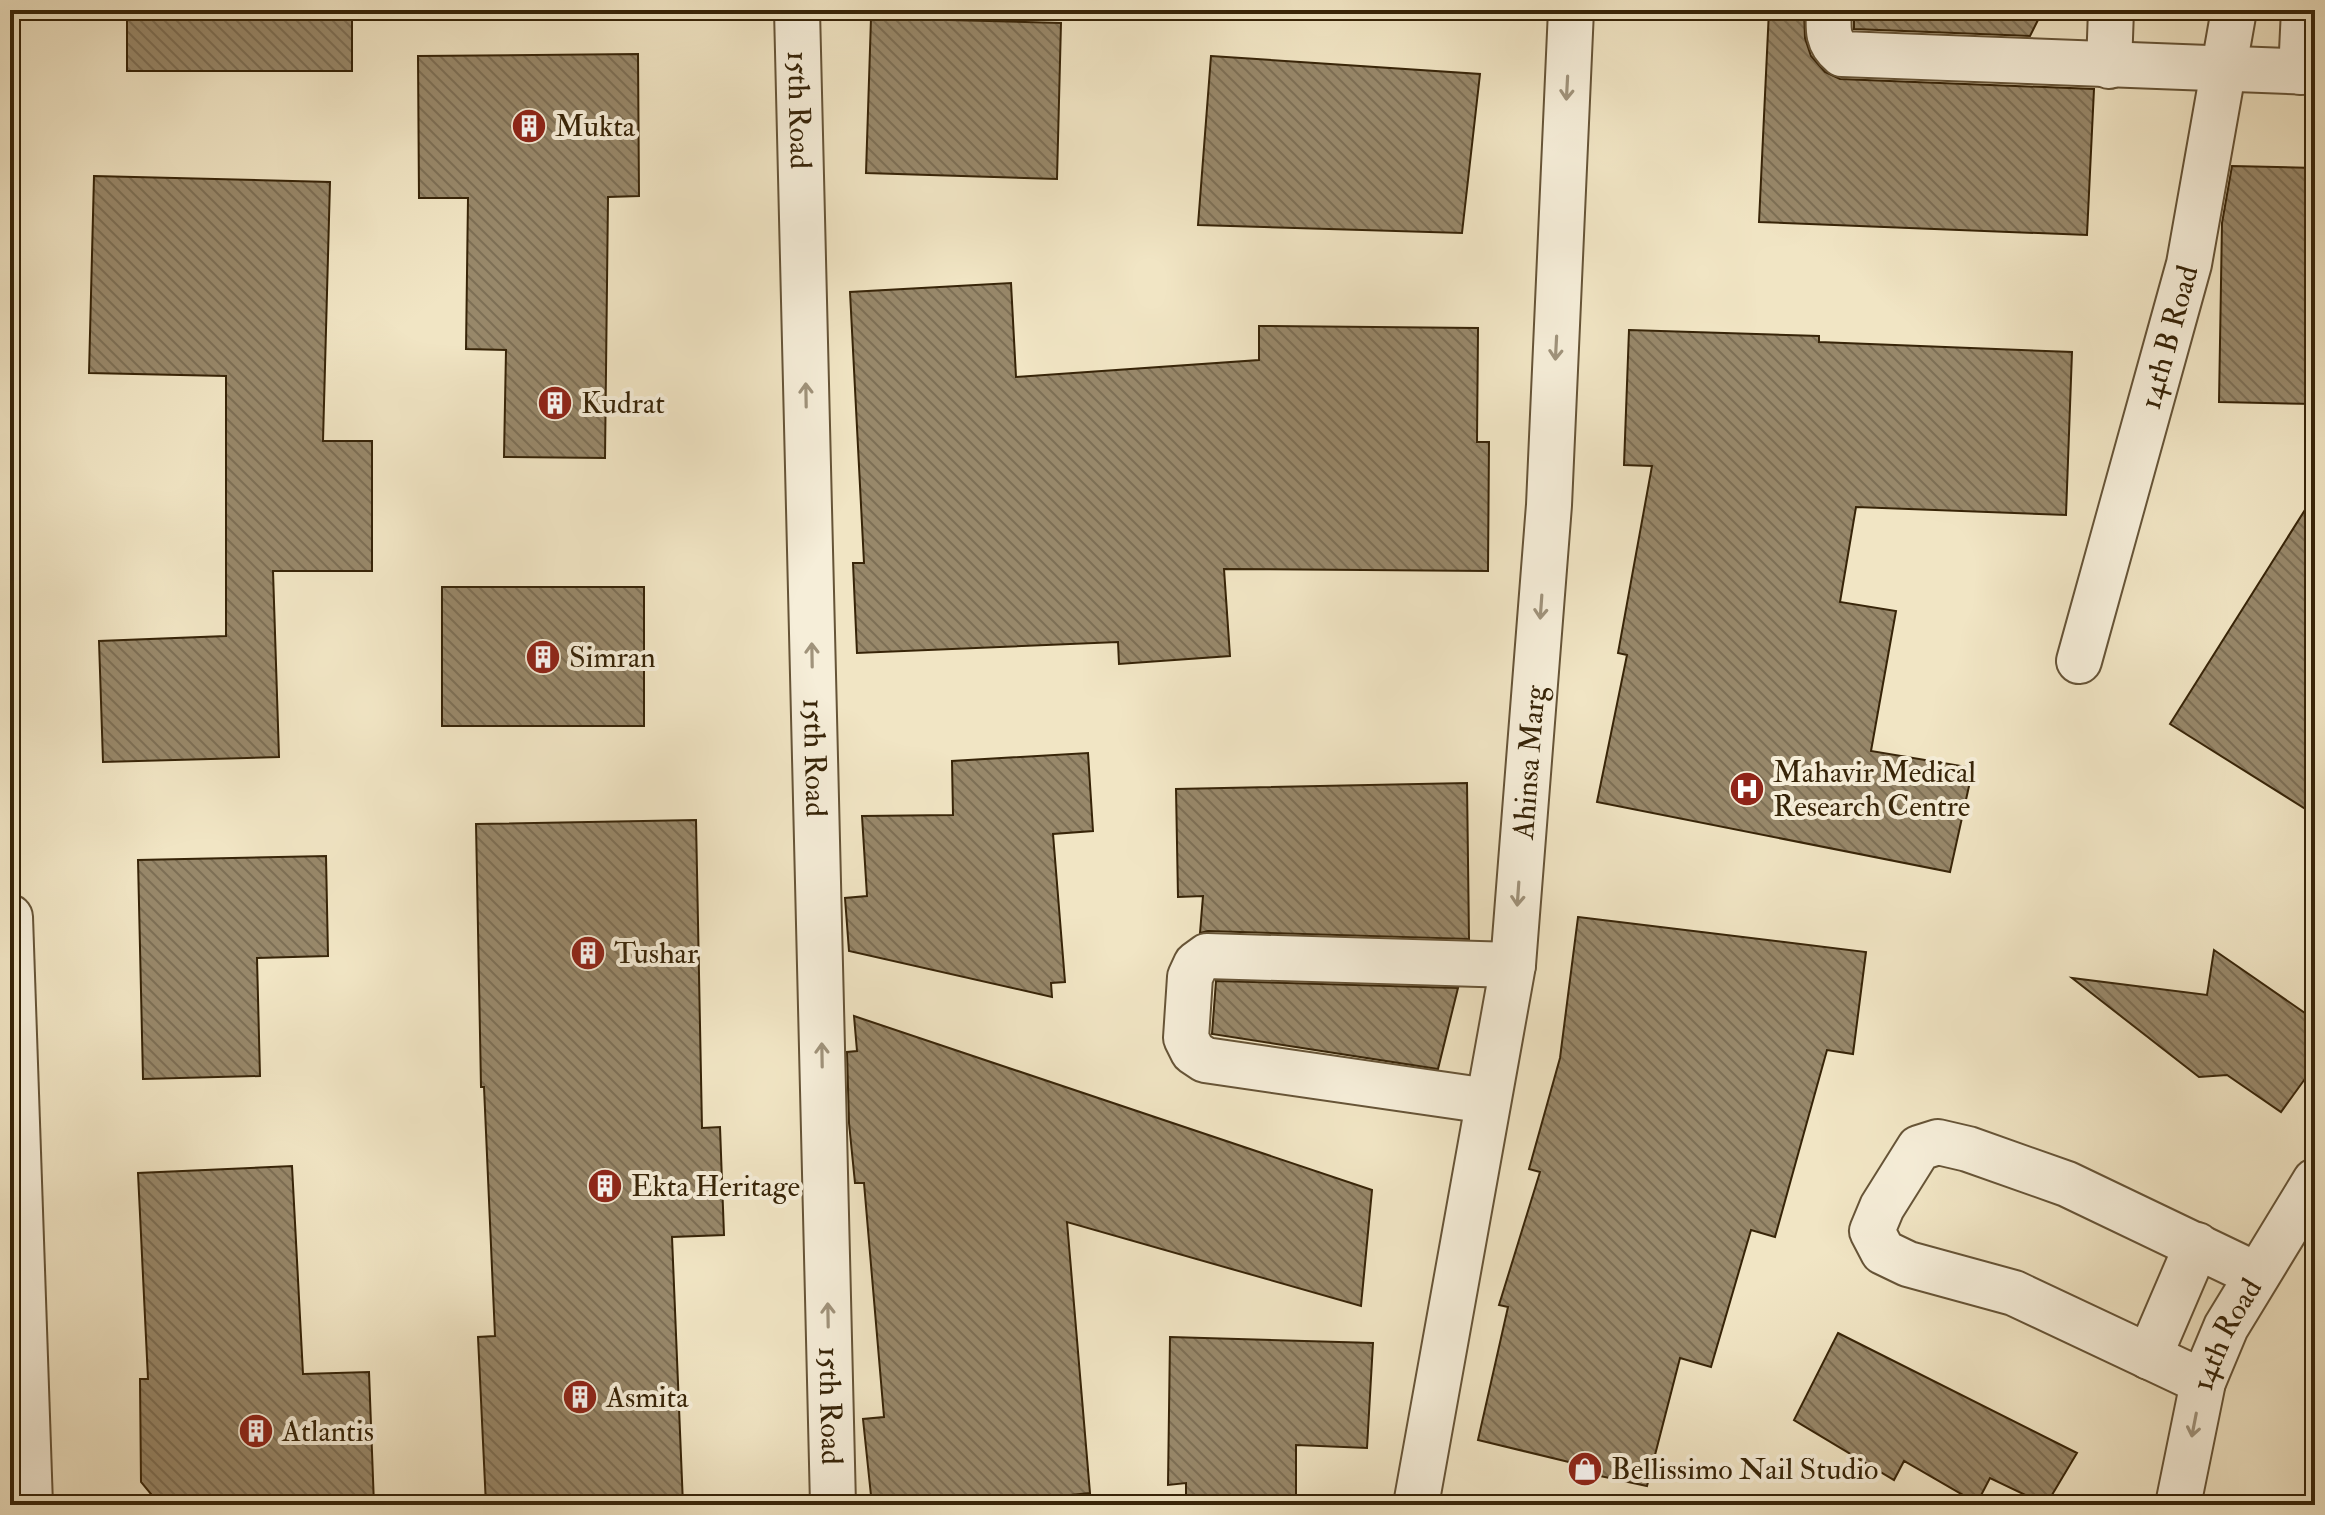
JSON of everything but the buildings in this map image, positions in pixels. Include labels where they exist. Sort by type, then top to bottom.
[{"type":"street","name":"15th Road","points":[[797,10],[833,1505]]},
{"type":"street","name":"Ahinsa Marg","points":[[1416,1505],[1499,964],[1549,505],[1571,10]]},
{"type":"street","points":[[1829,10],[1828,34],[1833,47],[1842,54],[2308,72],[2304,10]]},
{"type":"street","points":[[2109,66],[2111,10]]},
{"type":"street","name":"14th B Road","points":[[2079,661],[2189,264],[2234,10]]},
{"type":"street","points":[[10,917],[30,1505]]},
{"type":"street","points":[[1476,1099],[1205,1060],[1193,1052],[1186,1038],[1190,977],[1196,964],[1207,956],[1499,964]]},
{"type":"street","points":[[2203,1382],[2014,1293],[1908,1264],[1883,1252],[1872,1231],[1882,1207],[1919,1148],[1938,1142],[1968,1149],[2067,1184],[2257,1275]]},
{"type":"street","name":"14th Road","points":[[2178,1505],[2203,1382],[2226,1327],[2315,1181]]},
{"type":"street","points":[[2149,1357],[2197,1245]]},
{"type":"street","points":[[2174,1299],[2226,1327]]},
{"type":"place","name":"Mukta","points":[[529,126]]},
{"type":"place","name":"Kudrat","points":[[555,403]]},
{"type":"place","name":"Simran","points":[[543,657]]},
{"type":"place","name":"Mahavir Medical Research Centre","points":[[1747,789]]},
{"type":"place","name":"Tushar","points":[[588,953]]},
{"type":"place","name":"Ekta Heritage","points":[[605,1186]]},
{"type":"place","name":"Asmita","points":[[580,1397]]},
{"type":"place","name":"Atlantis","points":[[256,1431]]},
{"type":"place","name":"Bellissimo Nail Studio","points":[[1585,1469]]}]
